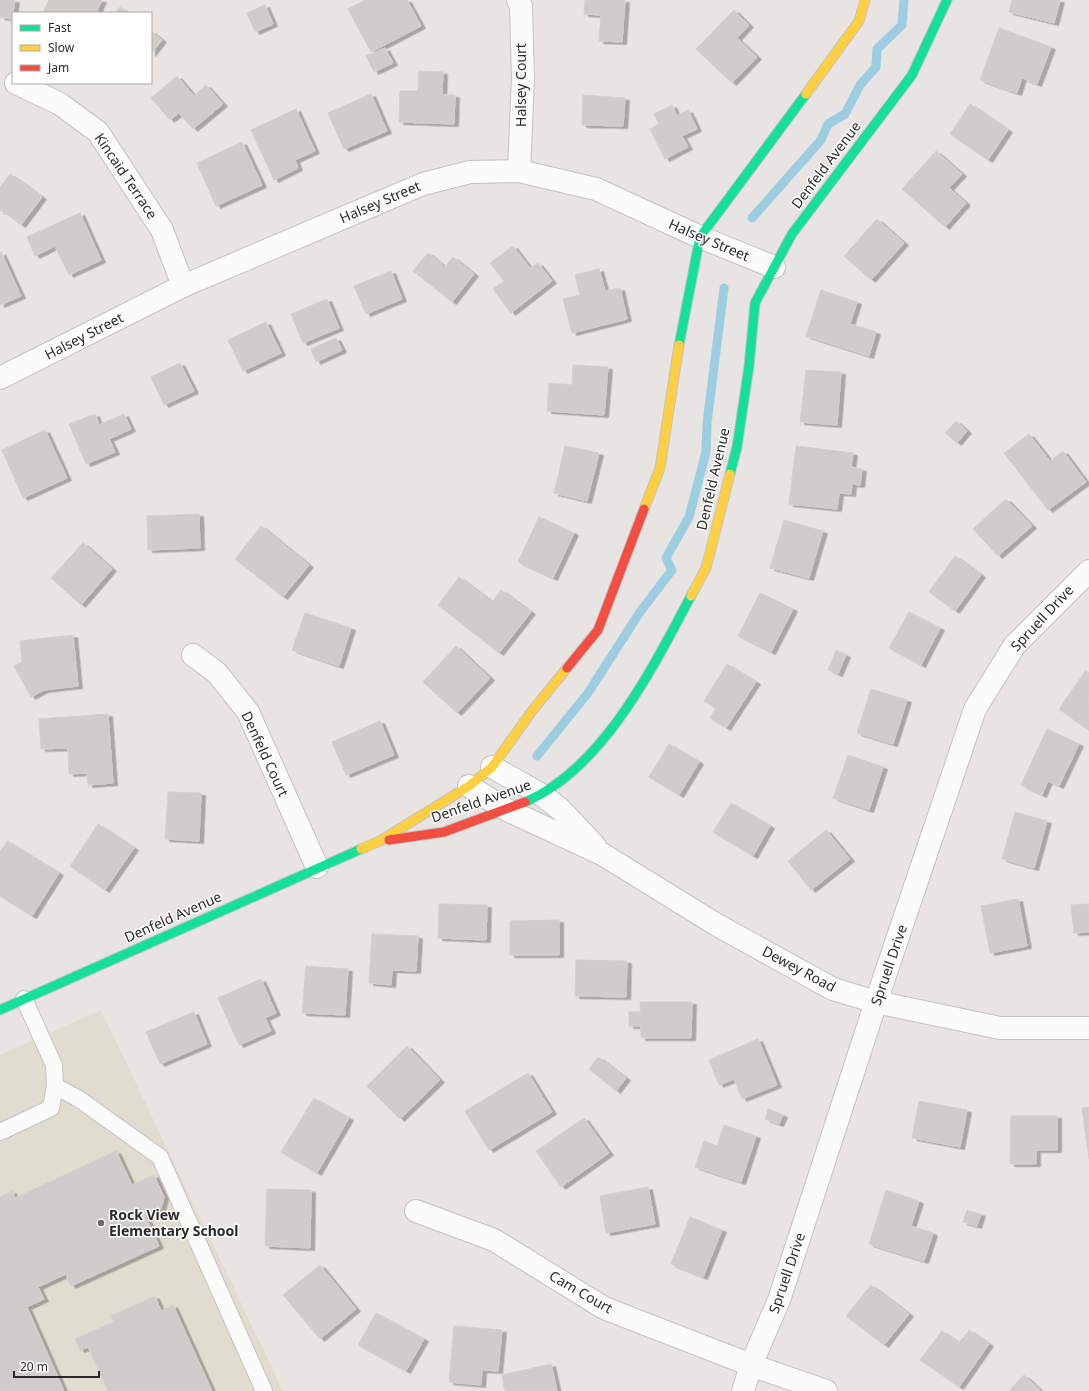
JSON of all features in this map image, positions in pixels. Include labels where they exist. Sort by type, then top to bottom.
[{"type":"street","name":"Halsey Court","points":[[518,0],[521,6],[523,78],[519,171]]},
{"type":"street","name":"Denfeld Avenue","points":[[0,1010],[317,867],[380,841],[469,786],[492,767],[532,711],[598,630],[660,468],[682,326],[700,237],[859,21],[865,0]]},
{"type":"street","name":"Denfeld Avenue","points":[[380,841],[444,832],[507,810],[542,795],[586,760],[643,685],[706,568],[737,447],[749,366],[755,303],[792,234],[819,196],[912,75],[947,0]]},
{"type":"street","points":[[0,80],[12,82]]},
{"type":"street","name":"Kincaid Terrace","points":[[18,84],[60,104],[98,132],[162,230],[183,286]]},
{"type":"street","name":"Halsey Street","points":[[0,378],[183,286],[423,184],[470,172],[519,171],[596,188],[700,237],[774,267]]},
{"type":"street","name":"Spruell Drive","points":[[743,1391],[751,1365],[779,1300],[876,1002],[975,709],[1014,646],[1089,571]]},
{"type":"street","name":"Denfeld Court","points":[[193,655],[217,673],[248,712],[317,867]]},
{"type":"street","name":"Dewey Road","points":[[492,767],[542,795],[560,809],[602,854]]},
{"type":"street","name":"Dewey Road","points":[[469,786],[507,810],[602,854],[716,926],[832,989],[876,1002],[1000,1028],[1089,1028]]},
{"type":"street","name":"Cam Court","points":[[416,1211],[494,1240],[604,1308],[751,1365],[826,1391]]},
{"type":"lane","points":[[0,1132],[51,1108],[55,1086],[54,1065],[24,999]]},
{"type":"lane","points":[[55,1086],[79,1099],[160,1157],[264,1391]]},
{"type":"shaded area","name":"Rock View Elementary School","points":[[101,1010],[283,1391],[0,1391],[0,1055]]},
{"type":"building","points":[[0,0],[15,0],[12,19],[0,17]]},
{"type":"building","points":[[49,0],[102,0],[96,12],[43,12]]},
{"type":"building","points":[[365,0],[407,0],[421,26],[371,52],[348,9]]},
{"type":"building","points":[[585,0],[625,0],[622,42],[599,41],[601,15],[584,14]]},
{"type":"building","points":[[1012,0],[1060,0],[1054,23],[1009,12]]},
{"type":"building","points":[[265,5],[273,24],[255,32],[247,13]]},
{"type":"building","points":[[120,7],[127,12],[116,12]]},
{"type":"building","points":[[734,10],[749,25],[737,38],[757,57],[732,83],[696,49]]},
{"type":"building","points":[[999,28],[1051,47],[1037,84],[1022,78],[1017,93],[980,80]]},
{"type":"building","points":[[152,32],[162,40],[152,53]]},
{"type":"building","points":[[385,48],[393,63],[374,72],[366,56]]},
{"type":"building","points":[[419,71],[443,72],[442,95],[455,95],[454,124],[399,122],[400,91],[418,91]]},
{"type":"building","points":[[177,76],[194,96],[206,85],[223,104],[193,129],[179,113],[170,120],[151,98]]},
{"type":"building","points":[[371,94],[387,131],[344,149],[328,113]]},
{"type":"building","points":[[583,95],[625,98],[623,126],[582,125]]},
{"type":"building","points":[[970,104],[1008,130],[988,160],[950,134]]},
{"type":"building","points":[[672,105],[677,116],[688,110],[697,129],[682,136],[688,147],[665,159],[650,129],[659,124],[654,114]]},
{"type":"building","points":[[296,109],[315,151],[295,160],[298,168],[274,180],[251,130]]},
{"type":"building","points":[[242,142],[262,185],[216,206],[197,163]]},
{"type":"building","points":[[936,151],[962,174],[949,188],[966,203],[945,227],[902,189]]},
{"type":"building","points":[[10,174],[42,197],[21,225],[1,210],[0,212],[0,187]]},
{"type":"building","points":[[80,213],[101,260],[69,275],[55,246],[35,256],[27,237]]},
{"type":"building","points":[[877,219],[904,243],[871,280],[844,256]]},
{"type":"building","points":[[513,246],[530,268],[538,263],[552,281],[511,313],[493,289],[504,281],[490,263]]},
{"type":"building","points":[[1,252],[21,296],[0,305],[0,253]]},
{"type":"building","points":[[428,253],[445,267],[453,257],[474,274],[452,302],[413,271]]},
{"type":"building","points":[[599,269],[605,291],[620,288],[627,319],[572,333],[563,299],[580,295],[575,275]]},
{"type":"building","points":[[391,271],[402,299],[366,314],[354,286]]},
{"type":"building","points":[[821,290],[857,302],[850,324],[876,332],[869,356],[806,336]]},
{"type":"building","points":[[327,299],[339,328],[303,343],[291,314]]},
{"type":"building","points":[[266,322],[281,353],[243,371],[228,340]]},
{"type":"building","points":[[336,338],[342,350],[316,362],[311,349]]},
{"type":"building","points":[[180,363],[194,391],[164,405],[151,377]]},
{"type":"building","points":[[573,365],[608,367],[604,415],[547,411],[549,383],[572,385]]},
{"type":"building","points":[[806,370],[841,372],[837,425],[800,422]]},
{"type":"building","points":[[95,414],[99,425],[124,414],[131,429],[109,439],[115,452],[86,464],[69,424]]},
{"type":"building","points":[[956,421],[967,431],[957,443],[945,433]]},
{"type":"building","points":[[45,430],[67,478],[23,498],[2,450]]},
{"type":"building","points":[[1029,434],[1050,461],[1063,451],[1086,482],[1048,510],[1004,453]]},
{"type":"building","points":[[565,446],[599,453],[587,501],[554,493]]},
{"type":"building","points":[[796,446],[853,453],[851,467],[862,469],[860,485],[852,484],[851,494],[839,493],[837,509],[789,504]]},
{"type":"building","points":[[1006,499],[1032,526],[998,556],[973,529]]},
{"type":"building","points":[[199,514],[200,548],[148,550],[147,516]]},
{"type":"building","points":[[539,517],[574,533],[553,578],[518,562]]},
{"type":"building","points":[[784,520],[823,531],[809,578],[770,568]]},
{"type":"building","points":[[261,526],[309,565],[283,597],[235,559]]},
{"type":"building","points":[[83,543],[112,569],[81,605],[51,578]]},
{"type":"building","points":[[955,556],[981,575],[955,611],[929,592]]},
{"type":"building","points":[[459,577],[492,602],[501,590],[531,612],[499,653],[438,605]]},
{"type":"building","points":[[760,593],[793,609],[771,652],[738,636]]},
{"type":"building","points":[[909,612],[940,628],[921,665],[889,648]]},
{"type":"building","points":[[305,613],[351,628],[339,666],[292,650]]},
{"type":"building","points":[[73,635],[78,686],[44,690],[31,697],[14,666],[22,662],[20,641]]},
{"type":"building","points":[[456,646],[490,678],[457,713],[423,682]]},
{"type":"building","points":[[836,650],[846,655],[838,674],[828,670]]},
{"type":"building","points":[[727,664],[756,682],[726,728],[710,718],[716,708],[704,701]]},
{"type":"building","points":[[1086,670],[1089,673],[1088,730],[1059,709]]},
{"type":"building","points":[[871,689],[907,700],[893,744],[857,733]]},
{"type":"building","points":[[108,714],[113,783],[88,785],[87,773],[69,774],[68,748],[41,749],[39,719]]},
{"type":"building","points":[[380,721],[394,755],[346,775],[332,742]]},
{"type":"building","points":[[1047,729],[1079,744],[1059,786],[1048,781],[1042,795],[1021,785]]},
{"type":"building","points":[[669,744],[699,762],[679,795],[649,777]]},
{"type":"building","points":[[848,755],[883,767],[869,810],[833,798]]},
{"type":"building","points":[[168,792],[201,793],[199,841],[165,839]]},
{"type":"building","points":[[731,803],[770,826],[753,856],[713,832]]},
{"type":"building","points":[[1015,812],[1047,821],[1034,868],[1002,859]]},
{"type":"building","points":[[98,824],[134,848],[105,890],[70,866]]},
{"type":"building","points":[[826,830],[850,859],[811,890],[788,861]]},
{"type":"building","points":[[7,841],[59,873],[32,916],[0,896],[0,852]]},
{"type":"building","points":[[1018,899],[1027,946],[990,953],[981,906]]},
{"type":"building","points":[[439,904],[487,905],[486,940],[438,938]]},
{"type":"building","points":[[1089,904],[1089,932],[1074,933],[1071,905]]},
{"type":"building","points":[[559,920],[559,955],[510,955],[510,921]]},
{"type":"building","points":[[372,934],[418,936],[416,971],[392,970],[391,985],[369,983]]},
{"type":"building","points":[[576,960],[627,961],[626,997],[575,996]]},
{"type":"building","points":[[306,966],[348,969],[345,1015],[302,1013]]},
{"type":"building","points":[[261,979],[276,1013],[265,1018],[271,1031],[239,1045],[218,998]]},
{"type":"building","points":[[640,1002],[692,1002],[691,1038],[641,1038]]},
{"type":"building","points":[[194,1012],[207,1044],[160,1064],[146,1032]]},
{"type":"building","points":[[629,1012],[640,1012],[640,1026],[629,1026]]},
{"type":"building","points":[[758,1039],[777,1085],[742,1099],[734,1079],[719,1085],[709,1060]]},
{"type":"building","points":[[407,1046],[440,1080],[400,1119],[367,1086]]},
{"type":"building","points":[[598,1057],[626,1078],[616,1091],[589,1069]]},
{"type":"building","points":[[528,1073],[552,1112],[489,1150],[465,1111]]},
{"type":"building","points":[[314,1098],[349,1118],[317,1173],[281,1152]]},
{"type":"building","points":[[919,1101],[967,1110],[960,1147],[912,1138]]},
{"type":"building","points":[[1089,1107],[1089,1159],[1082,1108]]},
{"type":"building","points":[[768,1109],[783,1115],[779,1124],[765,1119]]},
{"type":"building","points":[[1011,1116],[1057,1116],[1057,1150],[1036,1150],[1036,1164],[1010,1164]]},
{"type":"building","points":[[584,1118],[609,1153],[561,1187],[536,1151]]},
{"type":"building","points":[[724,1125],[756,1136],[741,1182],[695,1167],[704,1141],[717,1146]]},
{"type":"building","points":[[116,1151],[132,1185],[154,1175],[164,1197],[161,1209],[145,1215],[159,1246],[71,1286],[66,1274],[38,1287],[44,1299],[27,1307],[64,1391],[0,1391],[0,1197],[12,1191],[15,1198]]},
{"type":"building","points":[[648,1187],[655,1224],[606,1233],[600,1196]]},
{"type":"building","points":[[267,1189],[311,1190],[310,1248],[265,1246]]},
{"type":"building","points":[[886,1190],[919,1201],[911,1226],[933,1233],[924,1261],[869,1244]]},
{"type":"building","points":[[967,1210],[981,1214],[977,1226],[963,1222]]},
{"type":"building","points":[[690,1217],[722,1230],[703,1277],[671,1264]]},
{"type":"building","points":[[320,1265],[356,1309],[320,1339],[283,1295]]},
{"type":"building","points":[[871,1285],[909,1314],[884,1345],[846,1316]]},
{"type":"building","points":[[155,1296],[161,1311],[173,1305],[212,1391],[108,1391],[88,1347],[80,1350],[75,1339],[114,1322],[111,1316]]},
{"type":"building","points":[[376,1313],[424,1339],[406,1371],[358,1345]]},
{"type":"building","points":[[454,1326],[502,1330],[498,1371],[482,1370],[481,1385],[449,1382]]},
{"type":"building","points":[[969,1330],[989,1344],[959,1387],[920,1360],[942,1331],[959,1343]]},
{"type":"building","points":[[551,1364],[557,1391],[505,1391],[502,1375]]},
{"type":"building","points":[[1024,1375],[1041,1391],[1009,1391]]},
{"type":"waterway","points":[[752,218],[821,140],[828,124],[845,114],[860,85],[876,67],[877,49],[902,25],[904,0]]},
{"type":"waterway","points":[[537,756],[588,693],[640,612],[672,570],[666,558],[689,517],[706,452],[707,423],[724,288]]},
{"type":"traffic: fast","points":[[730,474],[737,447],[749,366],[755,303],[792,234],[912,75],[947,0]]},
{"type":"traffic: fast","points":[[679,345],[700,237],[806,94]]},
{"type":"traffic: fast","points":[[525,802],[553,787],[578,766],[602,741],[642,684],[691,596]]},
{"type":"traffic: fast","points":[[0,1010],[361,849]]},
{"type":"traffic: slow","points":[[806,94],[859,21],[865,0]]},
{"type":"traffic: slow","points":[[644,509],[660,468],[679,345]]},
{"type":"traffic: slow","points":[[691,596],[706,568],[730,474]]},
{"type":"traffic: slow","points":[[361,849],[380,841],[469,786],[492,767],[532,711],[567,668]]},
{"type":"traffic: jam","points":[[567,668],[598,630],[644,509]]},
{"type":"traffic: jam","points":[[389,840],[444,832],[525,802]]},
{"type":"place","name":"Rock View Elementary School","points":[[101,1223]]}]
